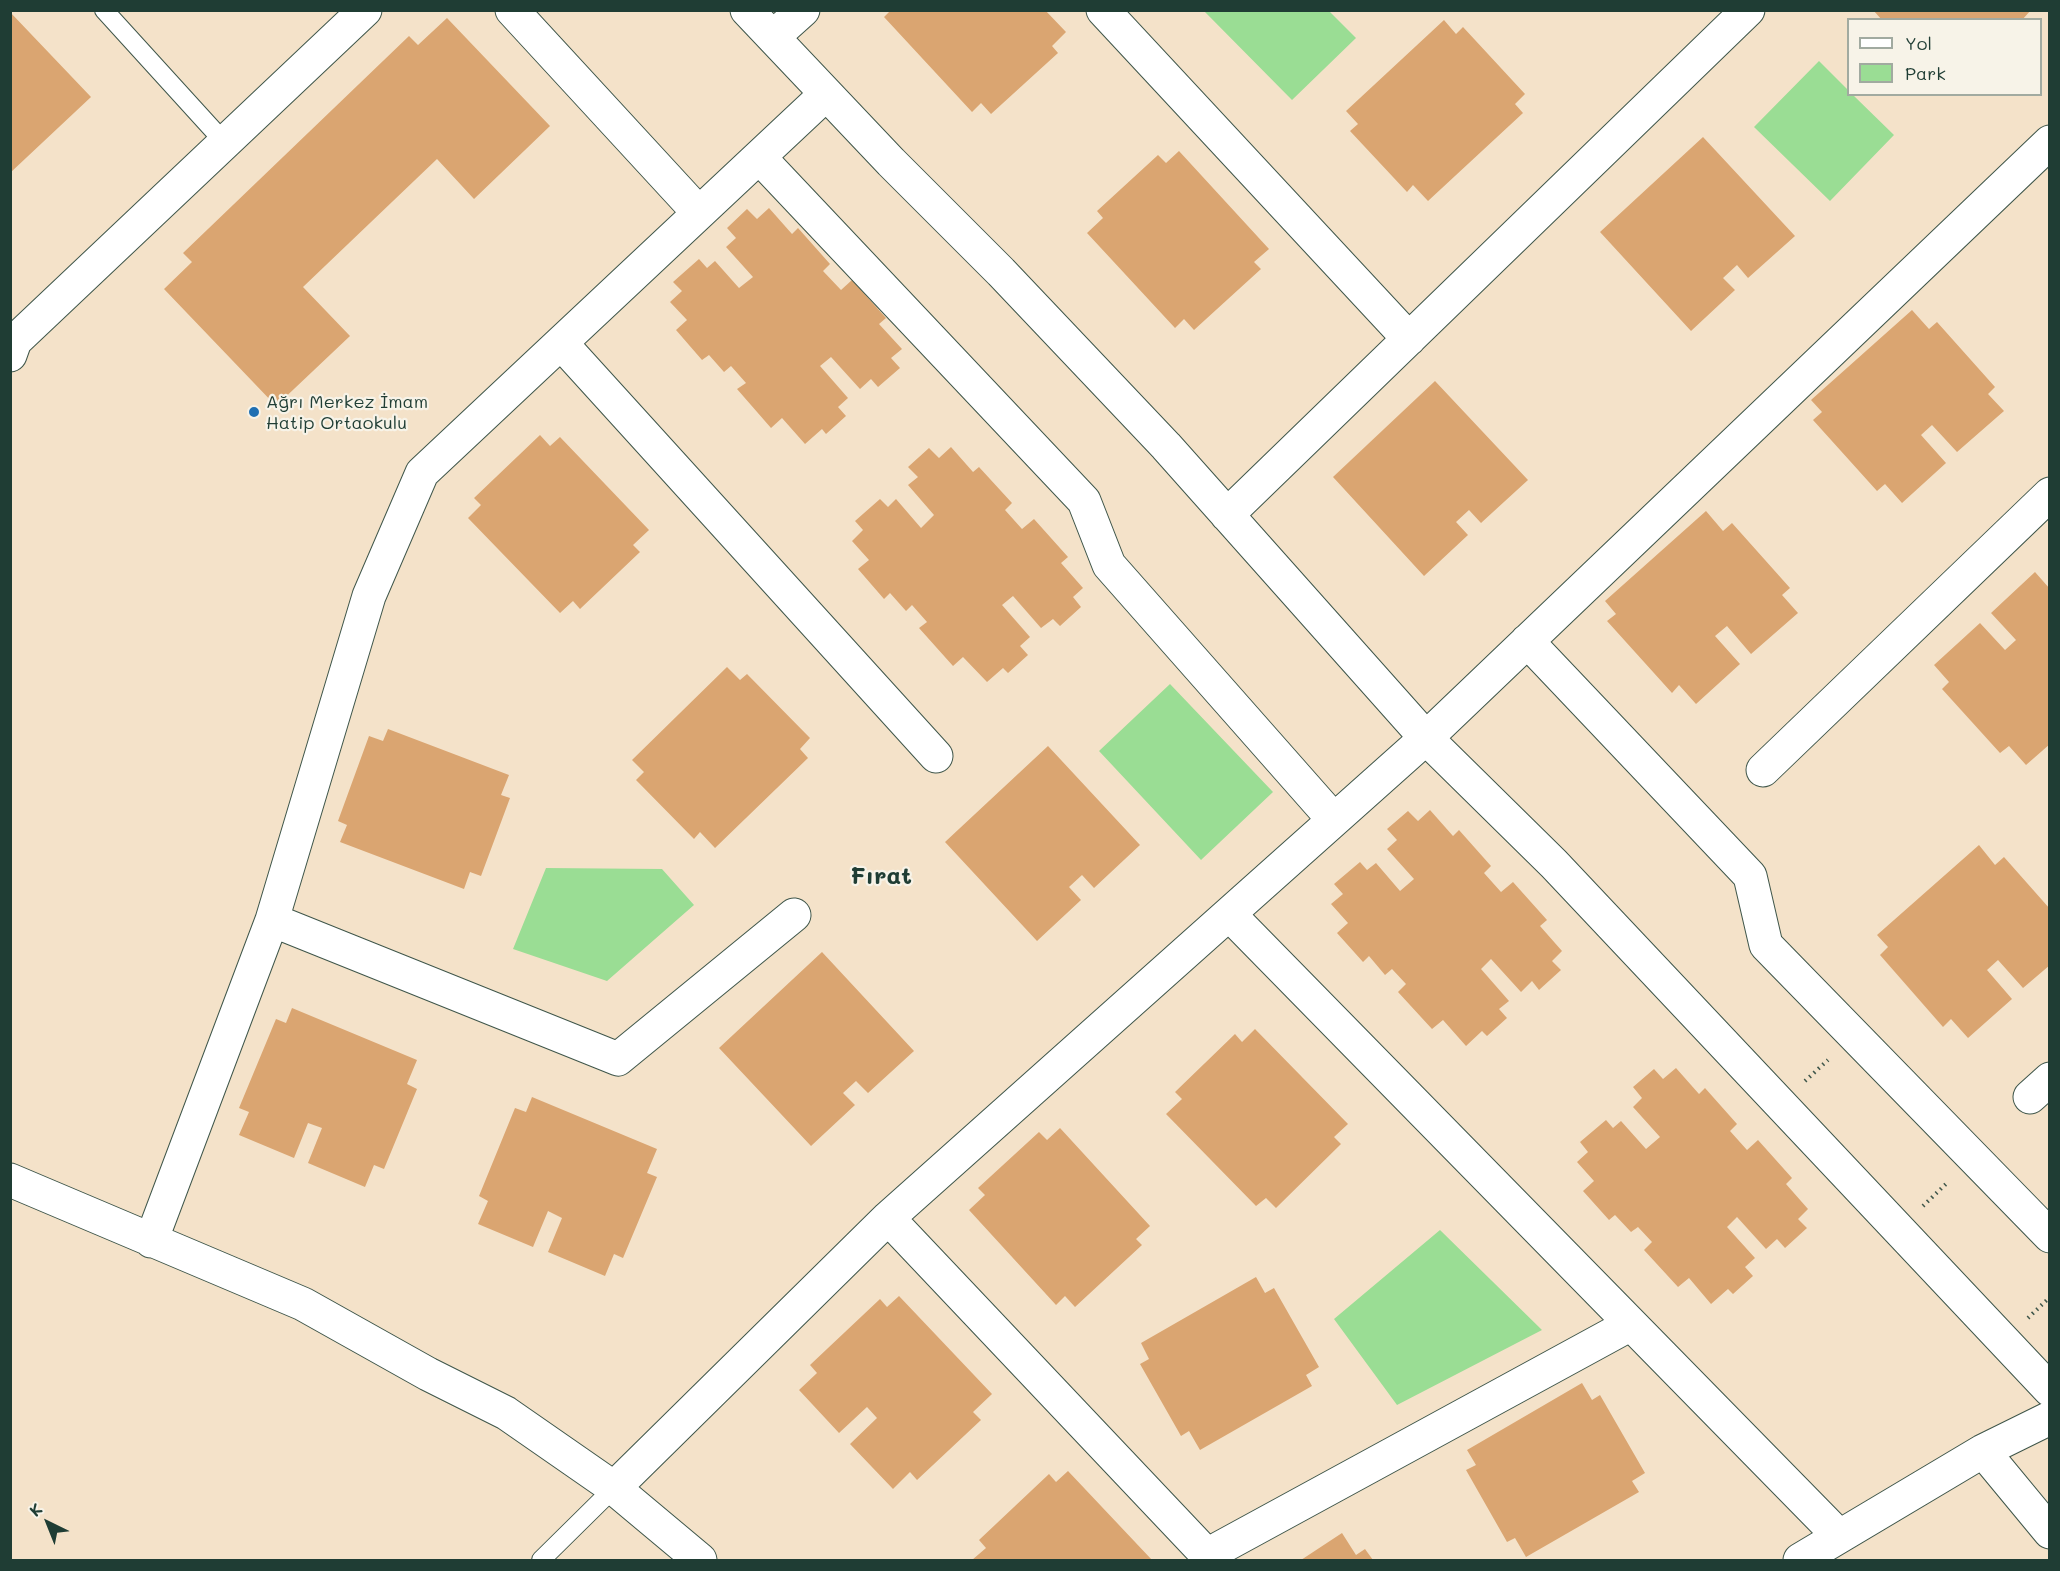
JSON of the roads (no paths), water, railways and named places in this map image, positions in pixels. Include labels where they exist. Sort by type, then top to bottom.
[{"type":"street","points":[[10,354],[15,341],[365,10]]},
{"type":"street","points":[[512,10],[699,213]]},
{"type":"street","points":[[747,10],[1166,446],[1426,738],[1554,864],[2049,1390]]},
{"type":"street","points":[[773,37],[803,10]]},
{"type":"street","points":[[1103,10],[1409,339]]},
{"type":"street","points":[[1227,515],[1748,10]]},
{"type":"street","points":[[151,1241],[273,920],[369,596],[422,473],[826,93]]},
{"type":"street","points":[[614,1488],[888,1218],[1426,738],[2049,142]]},
{"type":"street","points":[[759,157],[1084,501],[1108,566],[1334,820]]},
{"type":"street","points":[[561,343],[936,756]]},
{"type":"street","points":[[1763,770],[2049,494]]},
{"type":"street","points":[[1527,641],[1750,876],[1766,945],[2049,1236]]},
{"type":"street","points":[[1228,914],[1839,1536]]},
{"type":"street","points":[[273,920],[618,1059],[794,915]]},
{"type":"street","points":[[10,1180],[303,1304],[428,1374],[506,1413],[614,1488],[700,1560]]},
{"type":"street","points":[[888,1218],[1207,1555],[1631,1324]]},
{"type":"street","points":[[1800,1560],[1983,1451],[2049,1418]]},
{"type":"street","points":[[1983,1451],[2049,1532]]},
{"type":"lane","points":[[104,10],[225,143]]},
{"type":"lane","points":[[542,1560],[614,1488]]},
{"type":"place","name":"Ağrı Merkez İmam Hatip Ortaokulu","points":[[254,412]]},
{"type":"district","name":"Fırat","points":[[881,877]]}]
